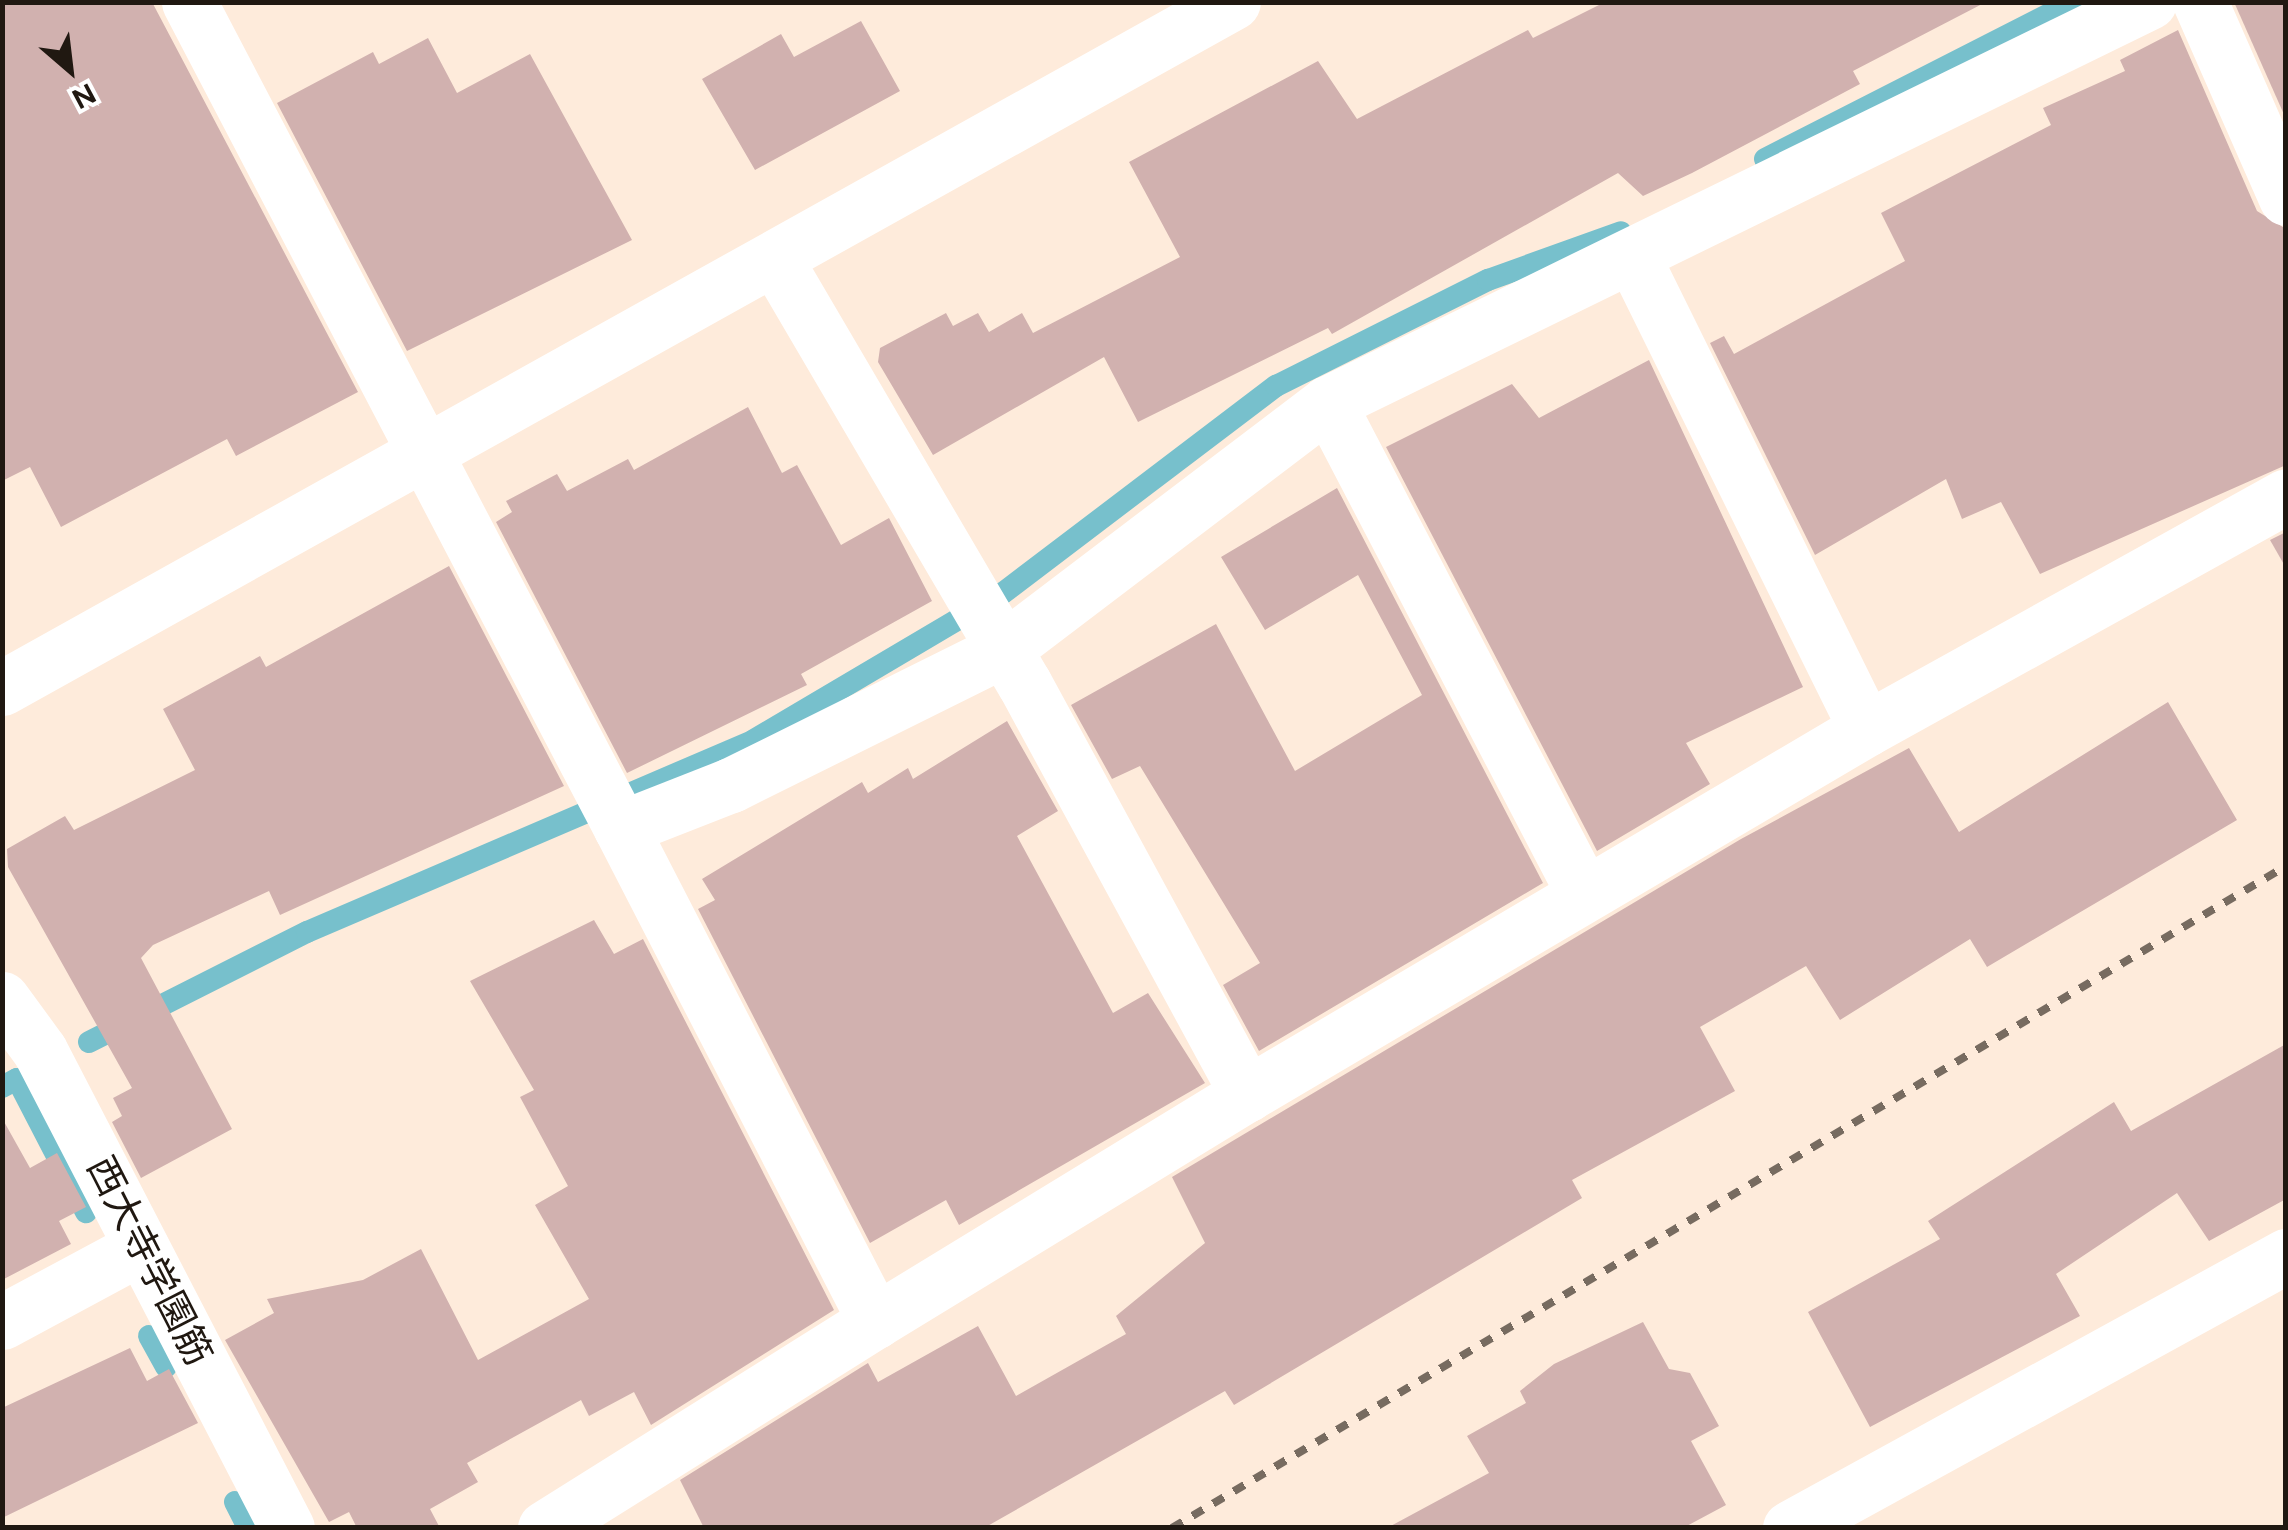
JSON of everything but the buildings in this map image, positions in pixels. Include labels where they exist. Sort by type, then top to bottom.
[{"type":"street","points":[[189,2],[875,1321]]},
{"type":"street","points":[[2,688],[428,459],[1234,2]]},
{"type":"street","points":[[611,808],[748,776],[1328,403],[1493,315],[1634,257],[2149,2]]},
{"type":"street","points":[[2200,2],[2286,198]]},
{"type":"street","points":[[1634,257],[1866,729]]},
{"type":"street","points":[[775,259],[1247,1094]]},
{"type":"street","points":[[1328,403],[1583,892]]},
{"type":"street","points":[[546,1528],[875,1321],[1583,892],[1866,729],[2286,496]]},
{"type":"street","name":"西大寺学園筋","points":[[2,999],[40,1051],[287,1528]]},
{"type":"street","points":[[2,1322],[141,1247]]},
{"type":"street","points":[[1790,1528],[2286,1256]]},
{"type":"waterway","points":[[1765,159],[2073,2]]},
{"type":"waterway","points":[[89,1042],[307,932],[754,740],[1003,593],[1276,386],[1488,280],[1621,232]]},
{"type":"waterway","points":[[2,1087],[17,1079],[86,1212]]},
{"type":"waterway","points":[[149,1336],[166,1367]]},
{"type":"waterway","points":[[235,1502],[248,1528]]},
{"type":"railway","points":[[1172,1528],[2286,866]]}]
